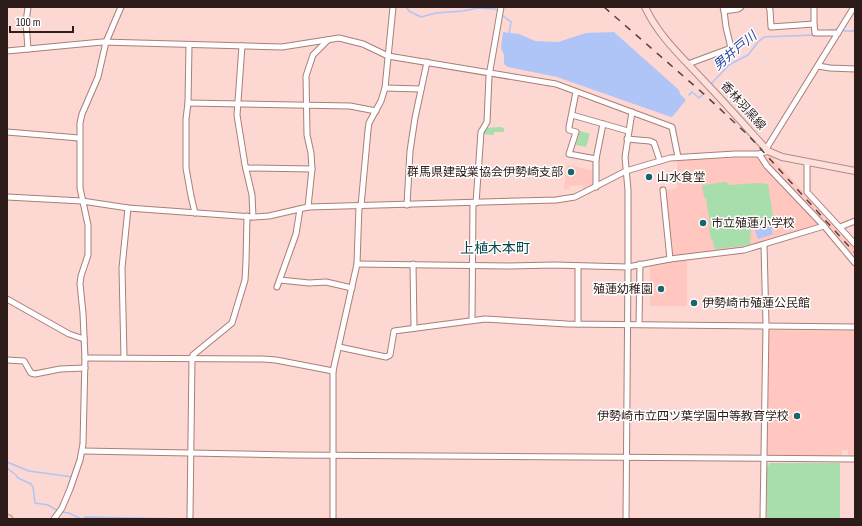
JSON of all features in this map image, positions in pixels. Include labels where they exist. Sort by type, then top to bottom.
[{"type":"main road","name":"香林羽黒線","points":[[645,7],[662,36],[767,150],[778,156],[855,171]]},
{"type":"street","points":[[28,7],[26,22],[28,49]]},
{"type":"street","points":[[54,519],[66,498],[83,451],[85,358],[80,284],[88,255],[88,225],[80,188],[79,138],[81,118],[96,82],[106,42],[121,7]]},
{"type":"street","points":[[333,519],[333,371],[357,264],[360,206],[368,130],[385,88],[393,7]]},
{"type":"street","points":[[688,64],[731,48],[723,9],[738,9],[741,7]]},
{"type":"street","points":[[769,7],[771,27],[814,24]]},
{"type":"street","points":[[814,7],[815,33],[838,33]]},
{"type":"street","points":[[7,197],[82,201],[128,208],[253,217],[269,216],[308,207],[556,200],[575,197],[626,171],[660,161],[678,157],[758,154],[767,150],[854,7]]},
{"type":"street","points":[[472,320],[474,203],[481,132],[487,122],[490,72],[500,11]]},
{"type":"street","points":[[7,51],[106,42],[282,47],[339,38],[363,44],[388,56],[556,84],[672,127],[678,157]]},
{"type":"street","points":[[308,207],[312,169],[311,153],[307,135],[306,76],[313,56],[329,39]]},
{"type":"street","points":[[189,45],[186,168],[195,213]]},
{"type":"street","points":[[242,46],[237,115],[252,196],[253,217]]},
{"type":"street","points":[[407,205],[410,151],[415,118],[427,62]]},
{"type":"street","points":[[818,66],[855,69]]},
{"type":"street","points":[[385,88],[421,89]]},
{"type":"street","points":[[576,92],[569,127],[570,130],[576,132],[569,154],[596,159]]},
{"type":"street","points":[[188,103],[350,106],[376,111]]},
{"type":"street","points":[[626,519],[628,190],[625,157],[632,112]]},
{"type":"street","points":[[572,115],[628,131]]},
{"type":"street","points":[[596,186],[596,159],[603,124]]},
{"type":"street","points":[[7,132],[79,138]]},
{"type":"street","points":[[627,139],[650,141],[654,143],[660,161]]},
{"type":"street","points":[[758,154],[767,166],[824,226],[855,263]]},
{"type":"street","points":[[807,162],[808,192],[855,244]]},
{"type":"street","points":[[246,168],[312,169]]},
{"type":"street","points":[[663,190],[670,259]]},
{"type":"street","points":[[124,358],[122,268],[128,208]]},
{"type":"street","points":[[277,287],[296,234],[300,209]]},
{"type":"street","points":[[190,517],[192,358],[193,355],[232,323],[245,280],[247,216]]},
{"type":"street","points":[[840,227],[855,221]]},
{"type":"street","points":[[357,264],[628,267],[670,259],[744,250],[824,226]]},
{"type":"street","points":[[763,519],[766,325],[764,245]]},
{"type":"street","points":[[414,264],[414,328]]},
{"type":"street","points":[[639,324],[640,264]]},
{"type":"street","points":[[578,266],[578,324]]},
{"type":"street","points":[[280,280],[309,283],[326,282],[352,288]]},
{"type":"street","points":[[7,299],[69,334],[84,339]]},
{"type":"street","points":[[338,347],[386,357],[390,355],[394,331],[485,319],[578,324],[855,327]]},
{"type":"street","points":[[85,358],[276,360],[333,371]]},
{"type":"street","points":[[7,360],[24,361],[31,372],[35,374],[60,369],[85,368]]},
{"type":"street","points":[[83,451],[855,459]]},
{"type":"shaded area","points":[[770,155],[855,249],[855,260],[763,157]]},
{"type":"shaded area","points":[[757,158],[820,225],[819,227],[744,248],[672,256],[665,191],[677,188],[677,160]]},
{"type":"shaded area","points":[[567,165],[596,171],[596,184],[583,190],[584,188],[582,185],[569,186],[569,189],[564,189]]},
{"type":"shaded area","points":[[687,258],[687,306],[650,306],[650,264]]},
{"type":"shaded area","points":[[768,330],[855,331],[855,457],[848,457],[848,450],[842,450],[842,457],[767,456]]},
{"type":"green space","points":[[486,128],[504,128],[504,132],[494,132],[494,135],[482,134]]},
{"type":"green space","points":[[580,131],[590,134],[586,147],[576,145]]},
{"type":"green space","points":[[727,182],[728,185],[759,183],[768,184],[773,216],[772,218],[751,225],[750,245],[716,249],[714,248],[713,241],[711,239],[706,198],[704,197],[702,185]]},
{"type":"green space","points":[[770,463],[840,463],[840,519],[767,519],[767,467]]},
{"type":"water","points":[[503,32],[519,34],[535,41],[558,42],[586,33],[614,32],[679,90],[680,94],[686,100],[671,117],[557,77],[508,67],[504,64],[504,55],[501,48]]},
{"type":"water","points":[[771,226],[773,234],[758,239],[755,230]]},
{"type":"waterway","name":"男井戸川","points":[[406,7],[409,11],[421,17],[436,13],[463,11],[478,8],[495,9],[499,12]]},
{"type":"waterway","name":"男井戸川","points":[[502,15],[511,22],[509,35]]},
{"type":"waterway","name":"男井戸川","points":[[828,30],[836,30]]},
{"type":"waterway","name":"男井戸川","points":[[844,31],[855,31]]},
{"type":"waterway","name":"男井戸川","points":[[711,84],[729,65],[748,55],[764,37],[815,35]]},
{"type":"waterway","name":"男井戸川","points":[[689,95],[692,92],[699,98],[702,95]]},
{"type":"waterway","points":[[7,462],[29,471],[73,477]]},
{"type":"waterway","points":[[7,468],[18,478],[31,484],[33,487],[35,503],[48,505],[58,511]]},
{"type":"waterway","points":[[61,512],[69,513],[81,519]]},
{"type":"waterway","points":[[84,519],[85,517],[186,519]]},
{"type":"waterway","points":[[193,519],[204,519]]},
{"type":"railway","points":[[604,7],[705,95],[749,136],[855,253]]},
{"type":"place","name":"群馬県建設業協会伊勢崎支部","points":[[571,172]]},
{"type":"place","name":"山水食堂","points":[[649,177]]},
{"type":"place","name":"市立殖蓮小学校","points":[[703,223]]},
{"type":"place","name":"殖蓮幼稚園","points":[[661,289]]},
{"type":"place","name":"伊勢崎市殖蓮公民館","points":[[694,303]]},
{"type":"place","name":"伊勢崎市立四ツ葉学園中等教育学校","points":[[797,416]]},
{"type":"district","name":"上植木本町","points":[[495,248]]}]
